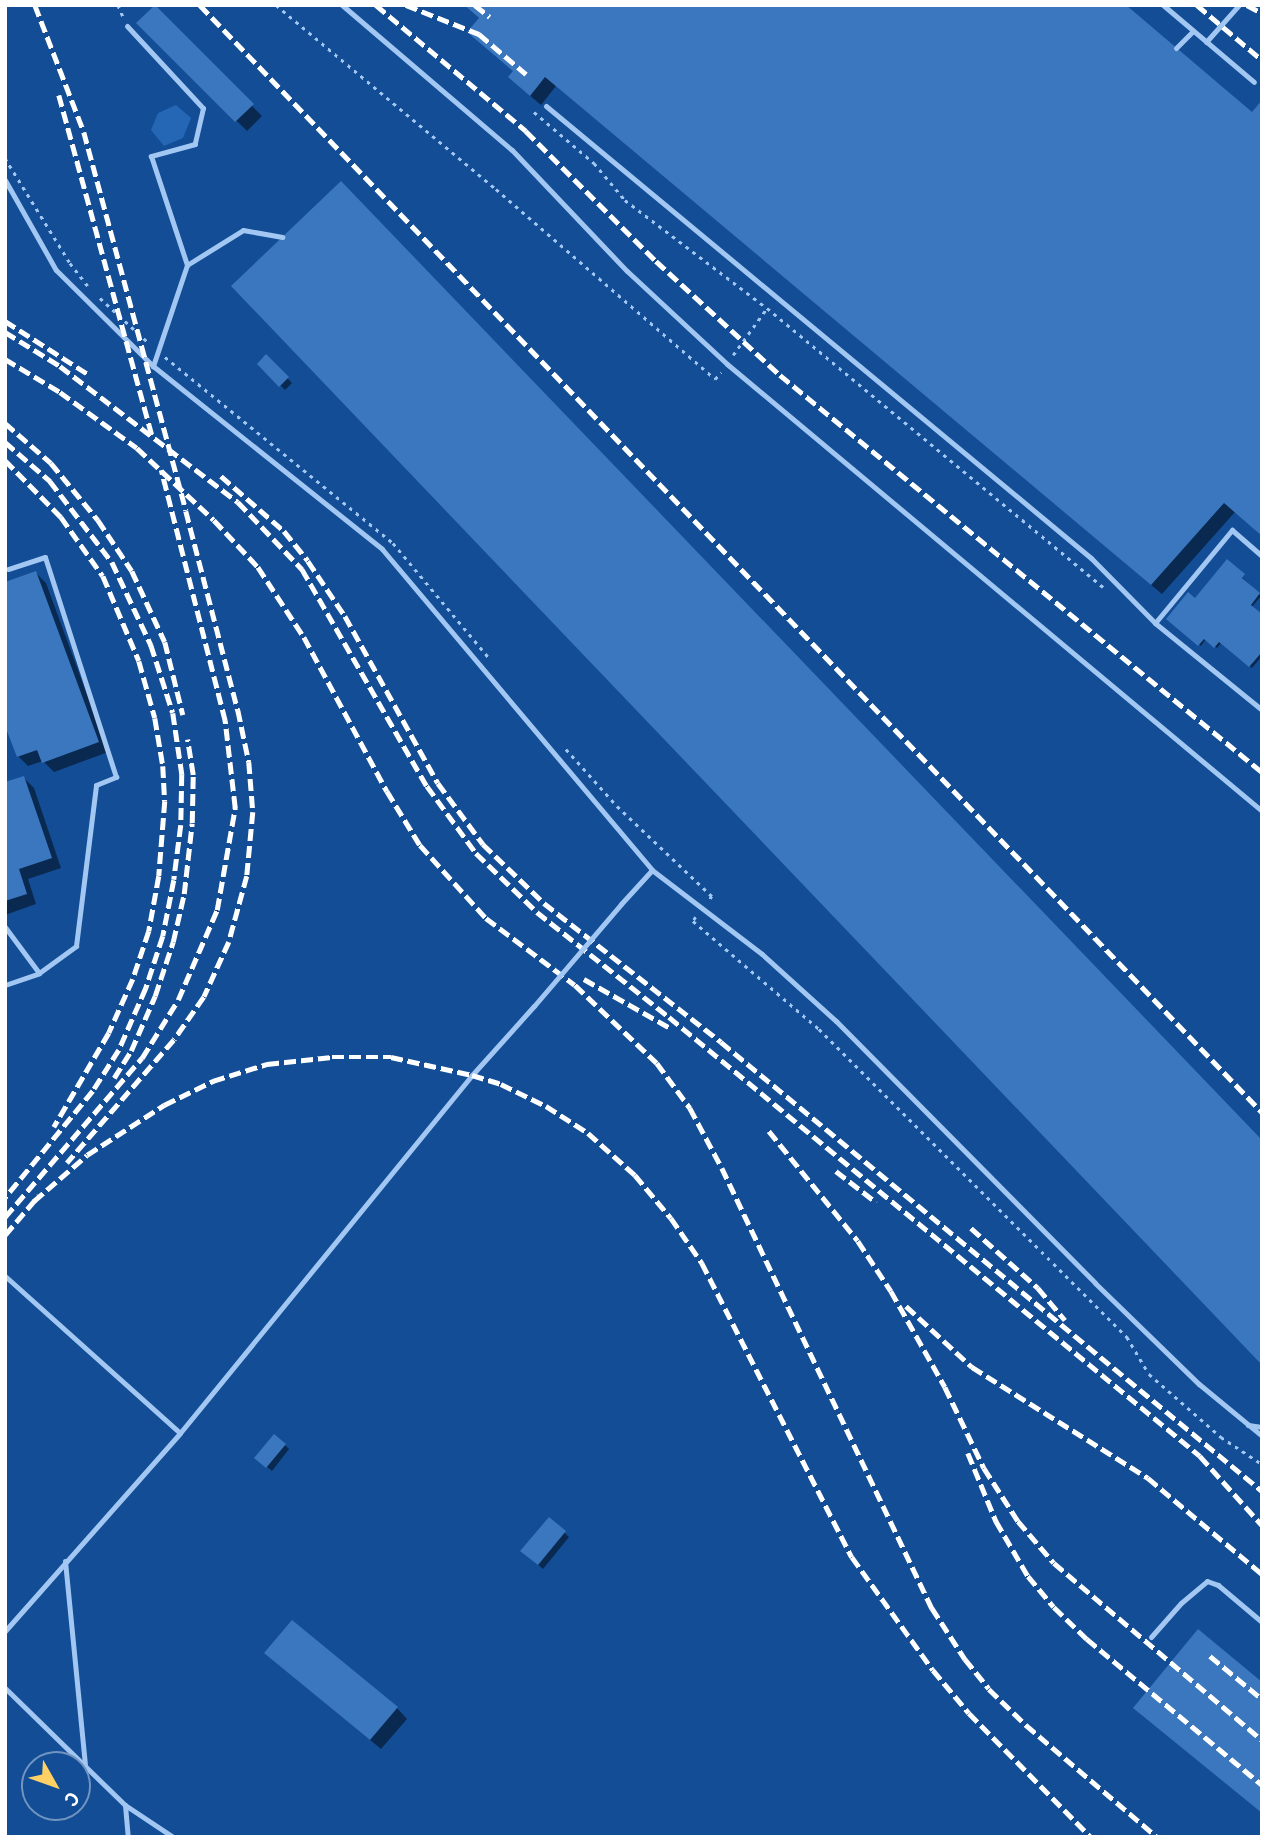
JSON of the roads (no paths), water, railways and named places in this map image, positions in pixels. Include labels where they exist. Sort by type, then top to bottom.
[{"type":"lane","points":[[342,5],[512,150],[627,271],[727,364],[1262,811]]},
{"type":"lane","points":[[1163,5],[1254,82]]},
{"type":"lane","points":[[1206,42],[1239,5]]},
{"type":"lane","points":[[127,26],[203,108],[195,144],[152,156],[187,265],[153,366]]},
{"type":"lane","points":[[1176,48],[1193,31]]},
{"type":"lane","points":[[546,106],[1091,558],[1155,623],[1262,710]]},
{"type":"lane","points":[[5,180],[56,270],[153,366],[382,549],[652,870],[705,907],[836,1021],[1095,1283],[1245,1424],[1262,1436]]},
{"type":"lane","points":[[187,265],[243,230],[282,237]]},
{"type":"lane","points":[[1155,623],[1232,530],[1262,556]]},
{"type":"lane","points":[[5,985],[39,973],[76,946],[96,785],[116,777],[45,557],[8,569]]},
{"type":"lane","points":[[5,1631],[180,1433],[472,1074],[652,870]]},
{"type":"lane","points":[[5,927],[39,973]]},
{"type":"lane","points":[[5,1276],[180,1433]]},
{"type":"lane","points":[[1245,1424],[1262,1427]]},
{"type":"lane","points":[[65,1560],[84,1751]]},
{"type":"lane","points":[[1151,1637],[1181,1603],[1207,1581],[1218,1585],[1262,1622]]},
{"type":"lane","points":[[5,1688],[71,1751]]},
{"type":"lane","points":[[91,1770],[125,1805],[173,1837]]},
{"type":"lane","points":[[125,1805],[128,1837]]},
{"type":"railway","points":[[35,5],[84,132],[238,710],[249,762],[253,812],[247,876],[229,942],[204,997],[174,1040],[67,1163]]},
{"type":"railway","points":[[200,5],[1262,1112]]},
{"type":"railway","points":[[376,5],[526,131],[656,261],[780,375],[1262,772]]},
{"type":"railway","points":[[406,5],[479,34],[526,74]]},
{"type":"railway","points":[[475,5],[490,17]]},
{"type":"railway","points":[[1197,5],[1262,60]]},
{"type":"railway","points":[[1247,5],[1262,13]]},
{"type":"railway","points":[[59,95],[152,436]]},
{"type":"railway","points":[[5,321],[88,374]]},
{"type":"railway","points":[[5,332],[60,366],[238,502],[302,569],[427,786],[476,853],[537,912],[669,1017],[1200,1456],[1262,1525]]},
{"type":"railway","points":[[5,359],[60,392],[137,448],[214,520],[258,567],[304,637],[387,791],[420,845],[486,918],[575,985],[657,1063],[690,1108],[722,1168],[932,1608],[965,1659],[989,1689],[1026,1725],[1157,1837]]},
{"type":"railway","points":[[5,423],[51,463],[98,520],[132,571],[165,642],[183,715]]},
{"type":"railway","points":[[5,442],[50,481],[112,562],[151,645],[173,713],[182,774],[181,825],[174,880],[163,936],[146,988],[119,1050],[93,1091],[5,1198]]},
{"type":"railway","points":[[5,460],[61,517],[103,576],[139,661],[155,718],[163,766],[165,801],[159,876],[149,931],[133,979],[109,1033],[54,1127]]},
{"type":"railway","points":[[5,1217],[142,1058],[178,1000],[217,910],[235,808],[225,721],[161,470]]},
{"type":"railway","points":[[221,476],[284,531],[308,561],[345,616],[438,783],[483,844],[544,903],[721,1042],[1262,1491]]},
{"type":"railway","points":[[114,1078],[131,1051],[155,996],[173,942],[184,894],[192,823],[193,775],[187,739]]},
{"type":"railway","points":[[584,979],[672,1029]]},
{"type":"railway","points":[[34,1201],[87,1155],[164,1105],[213,1081],[267,1064],[332,1057],[391,1057],[501,1084],[546,1106],[588,1133],[635,1175],[671,1218],[702,1263],[852,1557],[933,1670],[969,1713],[1091,1837]]},
{"type":"railway","points":[[769,1131],[858,1241],[891,1291],[945,1387],[984,1468],[1018,1521],[1054,1563],[1262,1740]]},
{"type":"railway","points":[[836,1171],[876,1202]]},
{"type":"railway","points":[[5,1235],[39,1195]]},
{"type":"railway","points":[[971,1228],[1038,1288],[1065,1320]]},
{"type":"railway","points":[[906,1306],[972,1367],[1148,1478],[1262,1574]]},
{"type":"railway","points":[[968,1453],[996,1521],[1028,1576],[1054,1607],[1087,1639],[1262,1785]]},
{"type":"railway","points":[[1210,1656],[1262,1699]]}]
